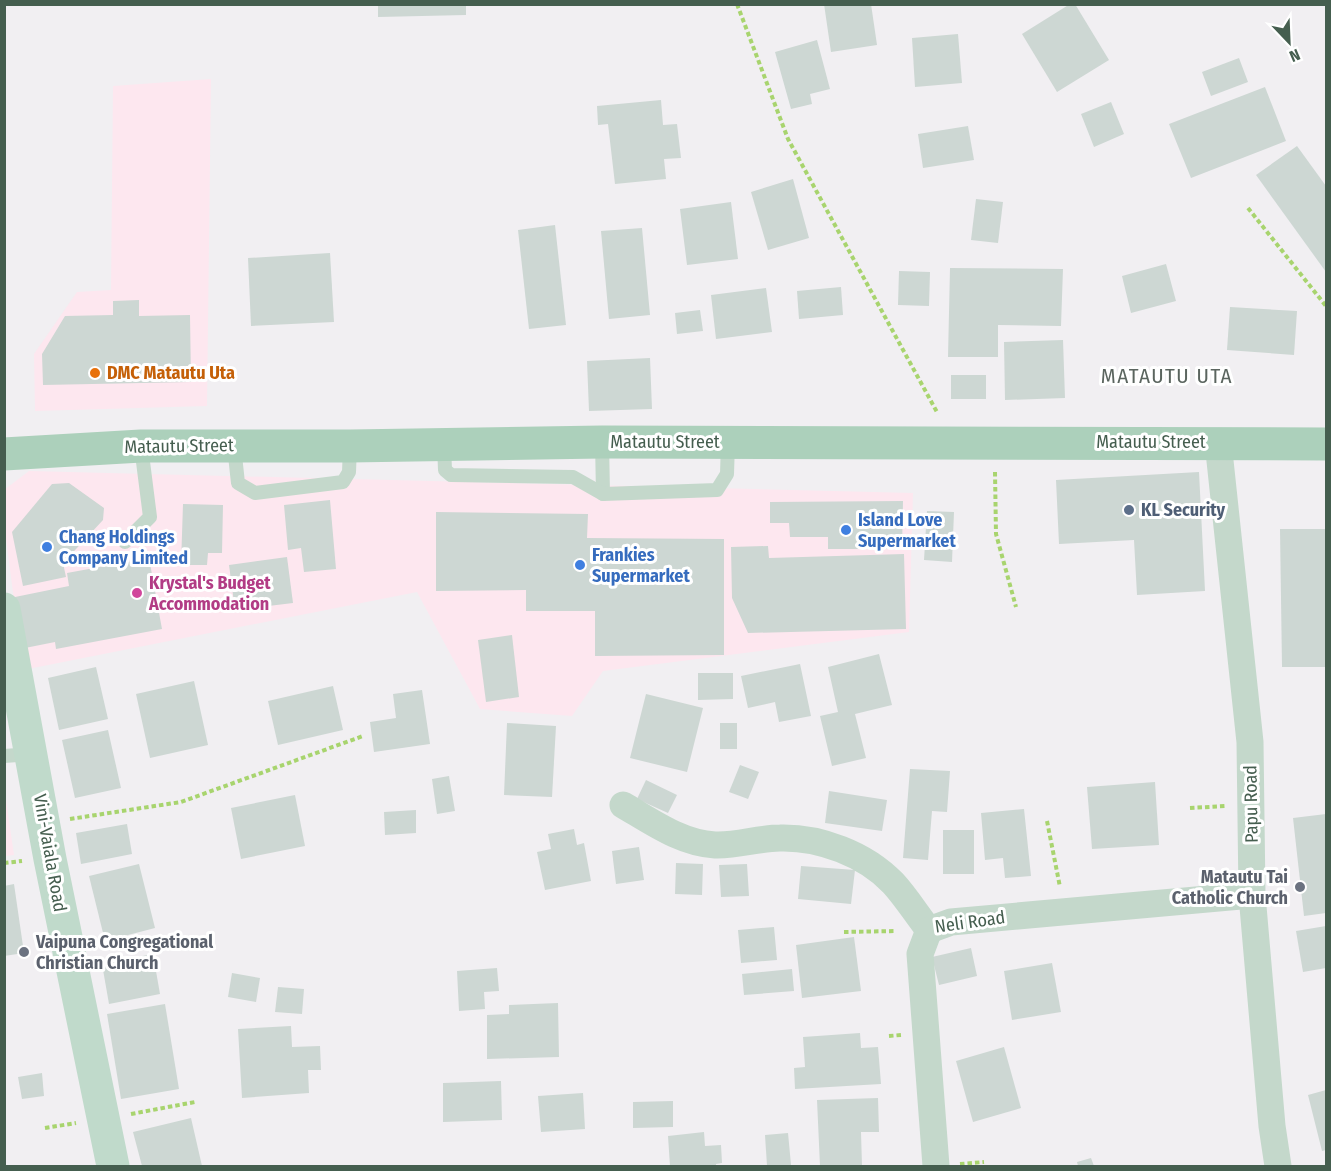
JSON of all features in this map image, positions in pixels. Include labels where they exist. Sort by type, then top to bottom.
[{"type":"main road","name":"Matautu Street","points":[[4,454],[141,446],[350,446],[602,442],[995,441],[1326,444]]},
{"type":"main road","name":"Vini-Vaiala Road","points":[[4,609],[18,755],[44,823],[113,1167]]},
{"type":"street","name":"Papu Road","points":[[1218,442],[1250,742],[1252,895],[1272,1126],[1278,1167]]},
{"type":"street","name":"Neli Road","points":[[623,805],[688,840],[716,845],[779,838],[804,840],[851,852],[892,882],[929,930],[951,922],[1252,895]]},
{"type":"street","points":[[929,930],[921,954],[936,1167]]},
{"type":"lane","points":[[602,442],[603,494]]},
{"type":"lane","points":[[444,444],[445,470],[451,476],[573,477],[603,494],[717,490],[727,474],[728,442]]},
{"type":"lane","points":[[125,542],[150,517],[141,446]]},
{"type":"lane","points":[[234,446],[238,483],[255,493],[343,482],[349,472],[350,446]]},
{"type":"path","points":[[737,4],[788,140],[952,441]]},
{"type":"path","points":[[1248,208],[1326,306]]},
{"type":"path","points":[[995,441],[996,534],[1016,608]]},
{"type":"path","points":[[44,823],[181,802],[363,736]]},
{"type":"path","points":[[1190,808],[1251,805]]},
{"type":"path","points":[[1047,821],[1065,911]]},
{"type":"path","points":[[844,932],[929,930]]},
{"type":"path","points":[[102,1119],[195,1102]]},
{"type":"shaded area","points":[[211,79],[207,406],[35,411],[34,354],[77,292],[111,290],[113,86]]},
{"type":"shaded area","points":[[29,471],[913,493],[909,632],[603,671],[572,716],[480,709],[417,592],[23,670],[5,531],[4,490]]},
{"type":"shaded area","points":[[4,786],[14,855],[5,856],[4,856]]},
{"type":"building","points":[[378,4],[466,4],[466,15],[378,17]]},
{"type":"building","points":[[824,4],[871,4],[877,45],[831,52]]},
{"type":"building","points":[[1070,4],[1075,4],[1109,60],[1057,92],[1022,34]]},
{"type":"building","points":[[958,34],[962,83],[915,87],[912,38]]},
{"type":"building","points":[[817,40],[830,89],[810,94],[812,104],[791,109],[775,52]]},
{"type":"building","points":[[1239,58],[1248,82],[1211,96],[1202,72]]},
{"type":"building","points":[[1265,87],[1286,141],[1191,178],[1169,124]]},
{"type":"building","points":[[661,100],[663,125],[677,124],[681,158],[664,159],[666,179],[615,184],[608,124],[598,125],[597,106]]},
{"type":"building","points":[[1111,102],[1124,134],[1094,147],[1081,114]]},
{"type":"building","points":[[968,126],[974,160],[923,168],[918,134]]},
{"type":"building","points":[[1297,146],[1326,186],[1326,272],[1256,175]]},
{"type":"building","points":[[793,179],[809,238],[768,250],[751,192]]},
{"type":"building","points":[[976,199],[1003,202],[998,243],[971,240]]},
{"type":"building","points":[[731,202],[738,259],[687,265],[680,209]]},
{"type":"building","points":[[555,225],[566,325],[529,329],[518,230]]},
{"type":"building","points":[[642,228],[650,315],[609,319],[601,231]]},
{"type":"building","points":[[330,253],[334,322],[251,326],[248,258]]},
{"type":"building","points":[[1166,264],[1176,301],[1131,313],[1122,276]]},
{"type":"building","points":[[950,268],[1063,269],[1061,326],[998,325],[998,357],[948,357]]},
{"type":"building","points":[[899,271],[930,272],[929,306],[898,305]]},
{"type":"building","points":[[841,287],[843,315],[799,319],[797,291]]},
{"type":"building","points":[[766,288],[772,332],[716,339],[711,295]]},
{"type":"building","points":[[139,300],[139,316],[190,315],[191,382],[43,385],[42,354],[65,316],[113,315],[113,301]]},
{"type":"building","points":[[1230,307],[1297,311],[1294,355],[1227,350]]},
{"type":"building","points":[[700,310],[703,331],[677,334],[675,313]]},
{"type":"building","points":[[1063,340],[1065,398],[1005,400],[1004,342]]},
{"type":"building","points":[[650,358],[652,409],[589,411],[587,361]]},
{"type":"building","points":[[951,375],[986,375],[986,399],[951,399]]},
{"type":"building","name":"KL Security","points":[[1199,472],[1205,591],[1137,595],[1134,540],[1059,544],[1056,480]]},
{"type":"building","name":"Chang Holdings Company Limited","points":[[69,483],[104,508],[103,520],[63,563],[66,577],[23,586],[12,532],[52,484]]},
{"type":"building","points":[[330,500],[336,569],[304,572],[301,548],[288,550],[284,505]]},
{"type":"building","name":"Island Love Supermarket","points":[[903,501],[902,549],[828,549],[828,537],[790,537],[789,523],[770,523],[770,502]]},
{"type":"building","points":[[183,504],[223,505],[222,553],[208,553],[207,565],[181,565]]},
{"type":"building","points":[[927,511],[954,512],[952,562],[924,560]]},
{"type":"building","name":"Frankies Supermarket","points":[[436,512],[588,514],[587,538],[724,539],[724,655],[595,656],[595,611],[526,611],[526,590],[436,591]]},
{"type":"building","points":[[1280,529],[1326,529],[1326,667],[1282,667]]},
{"type":"building","points":[[768,546],[769,558],[904,554],[906,629],[748,633],[732,598],[731,547]]},
{"type":"building","points":[[287,557],[293,603],[235,610],[229,565]]},
{"type":"building","points":[[149,558],[162,629],[56,649],[55,642],[25,648],[15,597],[69,586],[67,573]]},
{"type":"building","points":[[512,635],[519,697],[486,702],[478,640]]},
{"type":"building","points":[[879,654],[892,705],[855,714],[866,758],[832,766],[820,716],[838,712],[828,667]]},
{"type":"building","points":[[800,664],[811,716],[779,722],[775,702],[748,708],[741,676]]},
{"type":"building","points":[[96,667],[108,719],[59,730],[48,678]]},
{"type":"building","points":[[698,673],[733,673],[733,699],[698,700]]},
{"type":"building","points":[[194,681],[208,745],[150,758],[136,694]]},
{"type":"building","points":[[333,686],[343,730],[278,745],[268,701]]},
{"type":"building","points":[[422,690],[430,744],[374,752],[370,722],[396,718],[393,694]]},
{"type":"building","points":[[646,694],[703,708],[687,772],[630,758]]},
{"type":"building","points":[[507,723],[556,726],[552,797],[504,795]]},
{"type":"building","points":[[720,723],[737,723],[737,749],[720,749]]},
{"type":"building","points":[[108,730],[121,788],[75,798],[62,740]]},
{"type":"building","points":[[740,765],[759,772],[748,799],[729,792]]},
{"type":"building","points":[[910,769],[950,771],[947,812],[932,811],[928,860],[903,858]]},
{"type":"building","points":[[449,776],[455,811],[437,814],[432,779]]},
{"type":"building","points":[[646,780],[677,795],[668,813],[637,799]]},
{"type":"building","points":[[1155,782],[1159,845],[1092,849],[1087,787]]},
{"type":"building","points":[[829,791],[887,800],[882,831],[825,823]]},
{"type":"building","points":[[295,795],[305,846],[241,859],[231,808]]},
{"type":"building","points":[[1024,809],[1031,876],[1005,878],[1003,858],[985,860],[981,813]]},
{"type":"building","points":[[416,810],[416,833],[385,835],[384,812]]},
{"type":"building","points":[[1326,814],[1326,913],[1304,916],[1293,818]]},
{"type":"building","points":[[127,824],[132,854],[81,864],[76,833]]},
{"type":"building","points":[[574,829],[577,845],[584,843],[591,881],[545,890],[537,852],[551,849],[548,834]]},
{"type":"building","points":[[943,830],[974,830],[974,874],[943,874]]},
{"type":"building","points":[[639,847],[644,880],[616,884],[612,851]]},
{"type":"building","points":[[676,863],[703,864],[702,895],[675,894]]},
{"type":"building","points":[[139,864],[155,928],[105,941],[89,876]]},
{"type":"building","points":[[747,864],[749,896],[721,897],[719,865]]},
{"type":"building","points":[[801,866],[855,870],[851,904],[798,899]]},
{"type":"building","points":[[14,884],[24,953],[4,956],[4,886]]},
{"type":"building","points":[[1326,926],[1326,968],[1303,972],[1296,931]]},
{"type":"building","points":[[774,927],[777,960],[741,963],[738,930]]},
{"type":"building","points":[[854,937],[861,991],[802,998],[796,945]]},
{"type":"building","points":[[971,948],[977,976],[939,985],[932,957]]},
{"type":"building","points":[[153,954],[160,994],[109,1004],[102,964]]},
{"type":"building","points":[[1052,963],[1061,1012],[1012,1020],[1004,971]]},
{"type":"building","points":[[497,968],[499,991],[484,992],[485,1009],[459,1011],[457,971]]},
{"type":"building","points":[[792,969],[794,991],[744,995],[742,974]]},
{"type":"building","points":[[232,973],[260,978],[256,1002],[228,997]]},
{"type":"building","points":[[278,987],[304,989],[302,1014],[275,1012]]},
{"type":"building","points":[[558,1003],[559,1057],[487,1059],[487,1015],[509,1014],[509,1005]]},
{"type":"building","points":[[165,1004],[179,1089],[121,1099],[107,1014]]},
{"type":"building","points":[[291,1026],[292,1047],[320,1046],[321,1070],[308,1070],[309,1093],[242,1098],[238,1029]]},
{"type":"building","points":[[860,1033],[861,1048],[878,1047],[881,1084],[795,1089],[794,1068],[805,1067],[803,1037]]},
{"type":"building","points":[[1004,1047],[1021,1108],[973,1122],[956,1061]]},
{"type":"building","points":[[42,1073],[44,1096],[22,1099],[18,1077]]},
{"type":"building","points":[[501,1081],[502,1120],[443,1122],[443,1083]]},
{"type":"building","points":[[1326,1090],[1326,1150],[1322,1151],[1308,1095]]},
{"type":"building","points":[[583,1093],[585,1129],[541,1132],[538,1096]]},
{"type":"building","points":[[878,1098],[879,1132],[861,1132],[862,1166],[820,1166],[817,1100]]},
{"type":"building","points":[[673,1101],[673,1127],[633,1128],[633,1102]]},
{"type":"building","points":[[191,1118],[202,1166],[142,1166],[133,1132]]},
{"type":"building","points":[[704,1132],[705,1146],[721,1145],[722,1163],[716,1166],[670,1166],[668,1136]]},
{"type":"building","points":[[788,1133],[791,1165],[767,1166],[765,1135]]},
{"type":"building","points":[[1091,1158],[1094,1166],[1078,1166],[1077,1162]]},
{"type":"place","name":"DMC Matautu Uta","points":[[95,373]]},
{"type":"place","name":"KL Security","points":[[1129,510]]},
{"type":"place","name":"Island Love Supermarket","points":[[846,530]]},
{"type":"place","name":"Chang Holdings Company Limited","points":[[47,547]]},
{"type":"place","name":"Frankies Supermarket","points":[[580,565]]},
{"type":"place","name":"Krystal's Budget Accommodation","points":[[137,593]]},
{"type":"place","name":"Matautu Tai Catholic Church","points":[[1300,887]]},
{"type":"place","name":"Vaipuna Congregational Christian Church","points":[[24,952]]},
{"type":"district","name":"MATAUTU UTA","points":[[1167,376]]}]
